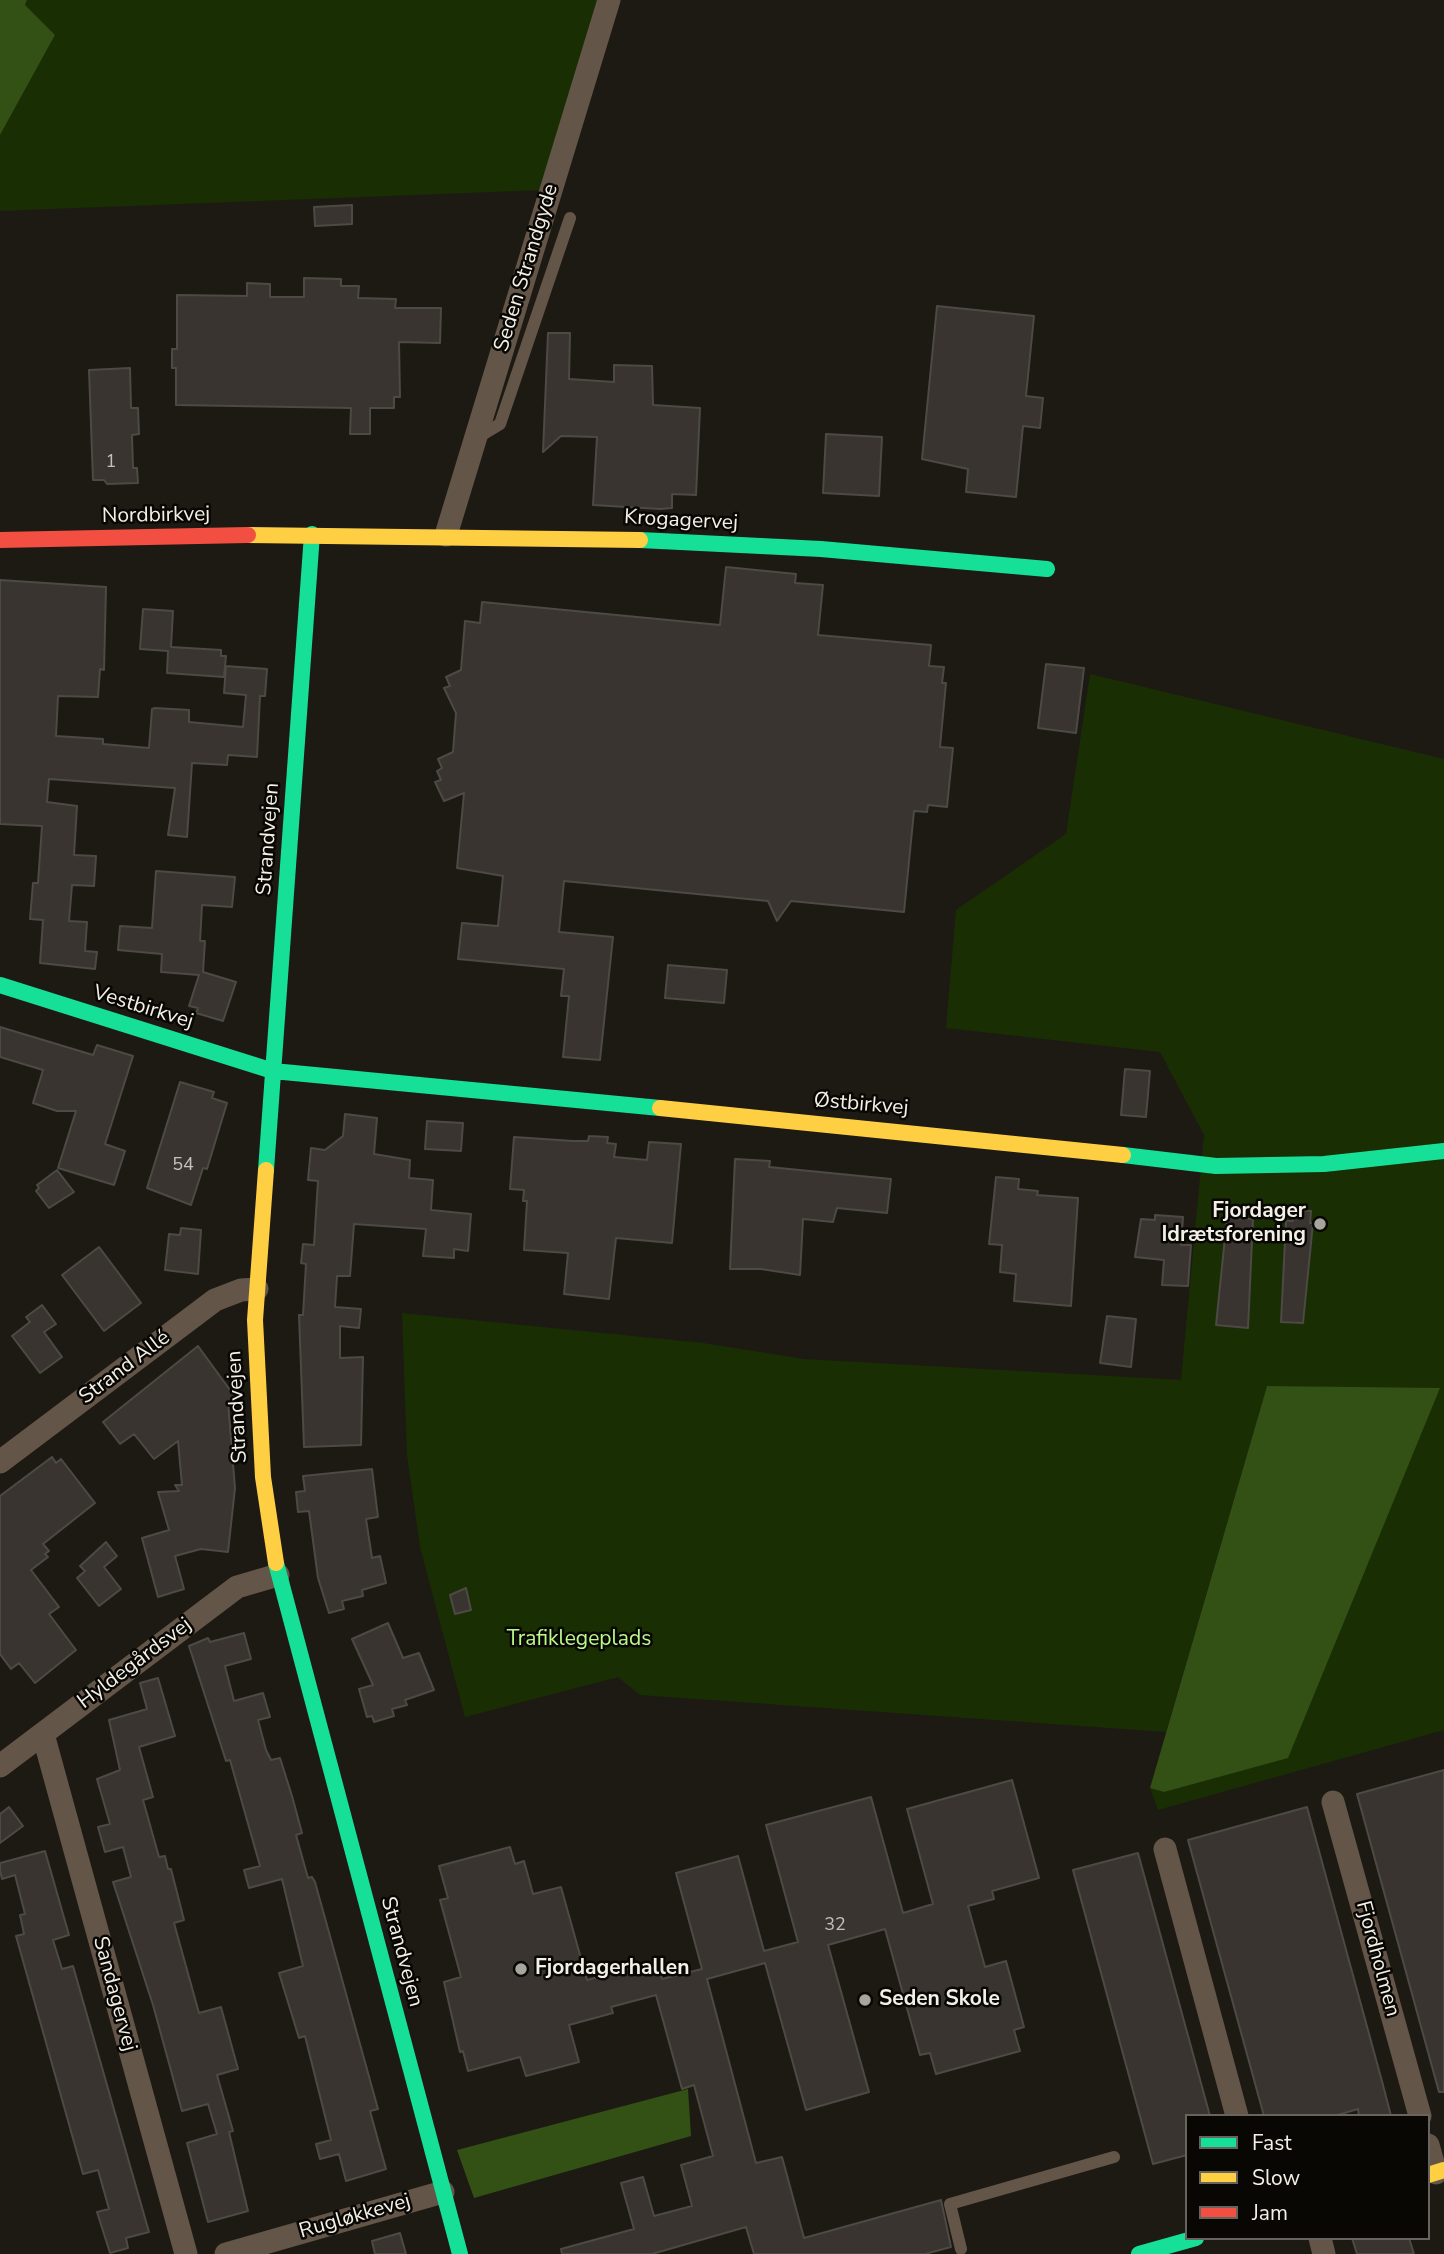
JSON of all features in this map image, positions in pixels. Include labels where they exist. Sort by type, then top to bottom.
[{"type":"street","name":"Seden Strandgyde","points":[[446,536],[609,0]]},
{"type":"street","name":"Krogagervej","points":[[312,534],[628,539],[821,550],[1047,569]]},
{"type":"street","name":"Nordbirkvej","points":[[0,540],[312,534]]},
{"type":"street","name":"Strandvejen","points":[[312,534],[257,1289],[257,1402],[263,1477],[278,1575],[460,2254]]},
{"type":"street","name":"Vestbirkvej","points":[[0,985],[273,1071]]},
{"type":"street","name":"Østbirkvej","points":[[273,1071],[905,1131],[1216,1166],[1324,1164],[1406,1158],[1444,1151]]},
{"type":"street","name":"Strand Allé","points":[[0,1462],[215,1300],[242,1290],[257,1289]]},
{"type":"street","name":"Hyldegårdsvej","points":[[0,1766],[237,1587],[278,1575]]},
{"type":"street","name":"Sandagervej","points":[[43,1734],[186,2254]]},
{"type":"street","name":"Fjordholmen","points":[[1333,1802],[1419,2114]]},
{"type":"street","points":[[1165,1849],[1236,2114]]},
{"type":"street","points":[[1430,2152],[1436,2173]]},
{"type":"street","name":"Rugløkkevej","points":[[226,2254],[443,2192]]},
{"type":"street","points":[[1139,2254],[1189,2240]]},
{"type":"lane","points":[[475,439],[500,425],[570,218]]},
{"type":"lane","points":[[961,2249],[950,2204],[1114,2157]]},
{"type":"green space","points":[[0,0],[27,0],[25,5],[55,35],[0,135]]},
{"type":"green space","points":[[27,0],[599,0],[544,190],[0,211],[0,135],[55,35],[25,5]]},
{"type":"green space","name":"Fjordager Idrætsforening","points":[[1090,674],[1444,759],[1444,1730],[1158,1810],[1150,1788],[1164,1792],[1440,1389],[1267,1386],[1166,1732],[640,1695],[618,1677],[465,1717],[420,1547],[407,1455],[402,1313],[703,1343],[804,1359],[1181,1380],[1204,1135],[1160,1052],[946,1028],[956,910],[1066,834]]},
{"type":"green space","points":[[1267,1386],[1440,1388],[1288,1758],[1164,1792],[1150,1788]]},
{"type":"green space","points":[[688,2089],[691,2136],[474,2198],[457,2150]]},
{"type":"building","points":[[352,205],[352,224],[315,226],[314,207]]},
{"type":"building","points":[[304,278],[341,279],[341,286],[359,286],[358,298],[396,299],[395,308],[441,308],[440,343],[399,342],[400,397],[394,397],[394,408],[370,408],[370,434],[350,434],[351,408],[176,405],[176,368],[172,368],[172,349],[177,349],[177,295],[247,296],[247,283],[270,284],[270,297],[304,297]]},
{"type":"building","points":[[937,306],[1034,316],[1026,396],[1043,398],[1040,428],[1023,426],[1016,497],[966,492],[968,469],[922,459]]},
{"type":"building","points":[[548,333],[570,333],[569,379],[614,382],[614,365],[652,366],[653,405],[700,408],[696,495],[672,494],[672,508],[593,505],[597,437],[561,436],[543,452]]},
{"type":"building","points":[[130,368],[131,408],[138,408],[139,434],[132,435],[133,468],[137,468],[138,483],[107,484],[104,480],[93,480],[89,370]]},
{"type":"building","points":[[826,434],[882,437],[879,496],[823,493]]},
{"type":"building","points":[[726,567],[796,574],[795,583],[823,585],[818,635],[931,645],[929,666],[944,667],[942,683],[946,683],[940,747],[953,748],[947,807],[928,805],[927,812],[914,811],[904,912],[791,901],[777,921],[768,901],[564,881],[559,932],[613,937],[600,1060],[563,1057],[569,996],[561,996],[564,969],[458,959],[462,923],[498,926],[503,876],[457,868],[464,793],[444,801],[435,782],[441,780],[437,771],[442,768],[438,759],[453,752],[456,713],[444,688],[450,686],[446,677],[461,670],[465,621],[480,623],[482,602],[720,625]]},
{"type":"building","points":[[0,580],[106,587],[104,670],[100,669],[98,697],[58,696],[56,736],[103,739],[103,744],[149,748],[152,709],[155,708],[189,710],[189,722],[243,727],[246,695],[224,693],[226,666],[267,669],[265,696],[260,696],[257,757],[228,755],[227,765],[192,763],[187,837],[168,835],[175,788],[49,779],[47,802],[77,806],[74,855],[96,856],[94,886],[72,885],[69,921],[87,922],[85,951],[97,952],[95,969],[40,963],[43,920],[30,919],[33,883],[38,883],[42,826],[0,824]]},
{"type":"building","points":[[143,609],[173,611],[171,647],[221,650],[221,656],[226,656],[224,677],[167,673],[168,651],[140,649]]},
{"type":"building","points":[[1046,664],[1084,668],[1076,733],[1038,728]]},
{"type":"building","points":[[156,871],[235,877],[232,907],[202,905],[200,941],[205,941],[203,972],[236,982],[223,1021],[196,1013],[198,1008],[189,1006],[199,975],[161,972],[162,954],[118,950],[120,926],[152,928]]},
{"type":"building","points":[[668,965],[727,970],[724,1003],[665,998]]},
{"type":"building","points":[[0,1027],[93,1055],[97,1045],[133,1056],[105,1144],[125,1151],[114,1185],[58,1168],[76,1111],[57,1111],[33,1103],[43,1070],[0,1057]]},
{"type":"building","points":[[1125,1069],[1150,1071],[1146,1117],[1121,1115]]},
{"type":"building","points":[[180,1082],[214,1092],[212,1098],[227,1103],[207,1169],[203,1168],[191,1205],[147,1188]]},
{"type":"building","points":[[345,1114],[377,1118],[374,1154],[410,1160],[409,1178],[433,1180],[431,1210],[471,1214],[468,1251],[454,1249],[454,1258],[423,1256],[426,1229],[354,1224],[350,1276],[337,1276],[335,1307],[361,1309],[359,1328],[340,1326],[340,1358],[363,1357],[361,1445],[304,1447],[299,1315],[303,1315],[306,1264],[301,1263],[303,1244],[314,1245],[318,1181],[308,1180],[311,1148],[325,1150],[343,1136]]},
{"type":"building","points":[[427,1121],[463,1123],[461,1151],[425,1149]]},
{"type":"building","points":[[589,1136],[608,1137],[607,1143],[616,1144],[614,1157],[647,1160],[649,1142],[681,1144],[672,1243],[616,1238],[609,1299],[564,1294],[568,1253],[524,1250],[527,1201],[523,1201],[524,1190],[510,1189],[514,1137],[588,1141]]},
{"type":"building","points":[[735,1159],[770,1161],[769,1167],[891,1179],[887,1213],[837,1208],[833,1222],[803,1219],[800,1275],[761,1269],[730,1269]]},
{"type":"building","points":[[57,1170],[74,1192],[49,1208],[36,1191],[39,1188],[37,1185]]},
{"type":"building","points":[[996,1177],[1019,1179],[1018,1189],[1038,1191],[1037,1195],[1078,1198],[1071,1306],[1014,1301],[1016,1274],[1000,1272],[1002,1245],[989,1244]]},
{"type":"building","points":[[1294,1210],[1311,1211],[1310,1223],[1313,1223],[1303,1323],[1281,1322],[1286,1221],[1293,1221]]},
{"type":"building","points":[[1155,1215],[1183,1217],[1181,1245],[1191,1245],[1188,1286],[1162,1285],[1164,1260],[1135,1257],[1141,1219],[1155,1220]]},
{"type":"building","points":[[1227,1218],[1253,1219],[1248,1328],[1216,1325]]},
{"type":"building","points":[[181,1228],[201,1230],[198,1274],[165,1270],[169,1234],[180,1235]]},
{"type":"building","points":[[99,1247],[141,1303],[104,1331],[62,1275]]},
{"type":"building","points":[[42,1305],[56,1324],[44,1332],[62,1357],[40,1373],[12,1336],[30,1322],[26,1317]]},
{"type":"building","points":[[1107,1316],[1136,1319],[1131,1367],[1100,1363]]},
{"type":"building","points":[[198,1346],[238,1401],[228,1402],[235,1488],[228,1552],[201,1549],[175,1556],[184,1589],[158,1597],[142,1538],[169,1530],[158,1492],[179,1491],[175,1485],[182,1485],[178,1441],[154,1459],[134,1434],[120,1444],[103,1422]]},
{"type":"building","points":[[52,1457],[56,1463],[61,1459],[95,1503],[43,1544],[49,1551],[45,1554],[48,1557],[31,1570],[59,1607],[49,1614],[76,1650],[35,1683],[19,1663],[11,1669],[0,1654],[0,1496]]},
{"type":"building","points":[[372,1469],[378,1517],[366,1519],[372,1558],[380,1556],[386,1583],[362,1590],[363,1596],[342,1601],[344,1609],[329,1613],[318,1578],[309,1511],[298,1512],[296,1492],[305,1491],[303,1476]]},
{"type":"building","points":[[106,1542],[117,1556],[104,1567],[121,1589],[99,1606],[77,1578],[85,1571],[80,1566]]},
{"type":"building","points":[[466,1588],[471,1610],[455,1614],[450,1595]]},
{"type":"building","points":[[388,1623],[403,1658],[419,1653],[434,1690],[405,1700],[407,1705],[392,1709],[394,1716],[374,1722],[372,1716],[367,1717],[359,1689],[373,1685],[352,1639]]},
{"type":"building","points":[[244,1633],[251,1659],[225,1666],[234,1701],[263,1693],[270,1717],[258,1720],[266,1750],[271,1760],[280,1758],[292,1796],[302,1833],[296,1835],[308,1878],[312,1877],[315,1882],[378,2109],[370,2111],[386,2169],[346,2181],[339,2154],[320,2159],[316,2144],[331,2140],[305,2036],[299,2038],[279,1973],[303,1966],[282,1879],[249,1888],[244,1870],[260,1866],[230,1760],[226,1761],[189,1646],[208,1638],[210,1642]]},
{"type":"building","points":[[158,1678],[175,1736],[139,1747],[153,1797],[143,1800],[159,1857],[165,1856],[168,1869],[171,1869],[184,1920],[174,1923],[199,2013],[221,2007],[238,2069],[217,2075],[233,2131],[229,2132],[248,2211],[208,2222],[187,2143],[217,2134],[208,2104],[182,2111],[153,2005],[113,1882],[131,1877],[123,1847],[105,1852],[98,1827],[110,1824],[97,1779],[120,1770],[109,1720],[147,1709],[140,1683]]},
{"type":"building","points":[[1444,1770],[1444,2092],[1439,2092],[1357,1794]]},
{"type":"building","points":[[1012,1780],[1039,1878],[992,1891],[994,1899],[968,1906],[985,1967],[1006,1961],[1024,2027],[1014,2030],[1020,2051],[936,2074],[930,2053],[920,2055],[885,1929],[828,1945],[869,2092],[806,2110],[765,1963],[707,1979],[756,2163],[782,2157],[804,2238],[941,2200],[951,2247],[925,2254],[754,2254],[746,2227],[652,2254],[562,2254],[561,2249],[634,2229],[621,2183],[643,2177],[654,2216],[692,2206],[681,2165],[713,2156],[694,2085],[682,2089],[656,1995],[611,2007],[613,2013],[569,2025],[579,2062],[526,2076],[520,2057],[468,2071],[463,2051],[460,2052],[444,1982],[461,1977],[440,1900],[448,1898],[439,1866],[510,1847],[515,1864],[524,1861],[533,1894],[561,1887],[587,1980],[656,1961],[662,1979],[702,1969],[676,1873],[738,1856],[764,1951],[798,1942],[766,1825],[871,1797],[903,1913],[933,1904],[907,1809]]},
{"type":"building","points":[[9,1807],[23,1826],[0,1843],[0,1814]]},
{"type":"building","points":[[1307,1807],[1390,2114],[1359,2114],[1358,2109],[1341,2114],[1263,2114],[1188,1840]]},
{"type":"building","points":[[45,1851],[69,1935],[53,1940],[62,1969],[73,1966],[149,2232],[126,2238],[128,2248],[110,2253],[97,2212],[109,2209],[98,2170],[83,2174],[16,1936],[24,1934],[20,1915],[25,1914],[15,1875],[2,1879],[0,1870],[0,1863]]},
{"type":"building","points":[[1138,1853],[1209,2114],[1185,2114],[1185,2156],[1153,2164],[1073,1870]]},
{"type":"building","points":[[400,2233],[406,2254],[375,2254],[372,2241]]},
{"type":"building","points":[[1353,2240],[1410,2240],[1414,2254],[1357,2254]]},
{"type":"traffic: fast","points":[[266,1170],[312,534]]},
{"type":"traffic: fast","points":[[640,540],[821,549],[1047,569]]},
{"type":"traffic: fast","points":[[0,985],[273,1071],[660,1108]]},
{"type":"traffic: fast","points":[[1123,1155],[1216,1166],[1324,1164],[1444,1151]]},
{"type":"traffic: fast","points":[[276,1563],[460,2254]]},
{"type":"traffic: fast","points":[[1139,2254],[1189,2240]]},
{"type":"traffic: slow","points":[[248,535],[640,540]]},
{"type":"traffic: slow","points":[[660,1108],[1123,1155]]},
{"type":"traffic: slow","points":[[266,1170],[255,1320],[263,1477],[276,1563]]},
{"type":"traffic: slow","points":[[1430,2174],[1444,2170]]},
{"type":"traffic: jam","points":[[0,540],[248,535]]},
{"type":"place","name":"Fjordager Idrætsforening","points":[[1320,1224]]},
{"type":"place","name":"Fjordagerhallen","points":[[521,1969]]},
{"type":"place","name":"Seden Skole","points":[[865,2000]]},
{"type":"park label","name":"Trafiklegeplads","points":[[579,1640]]}]
